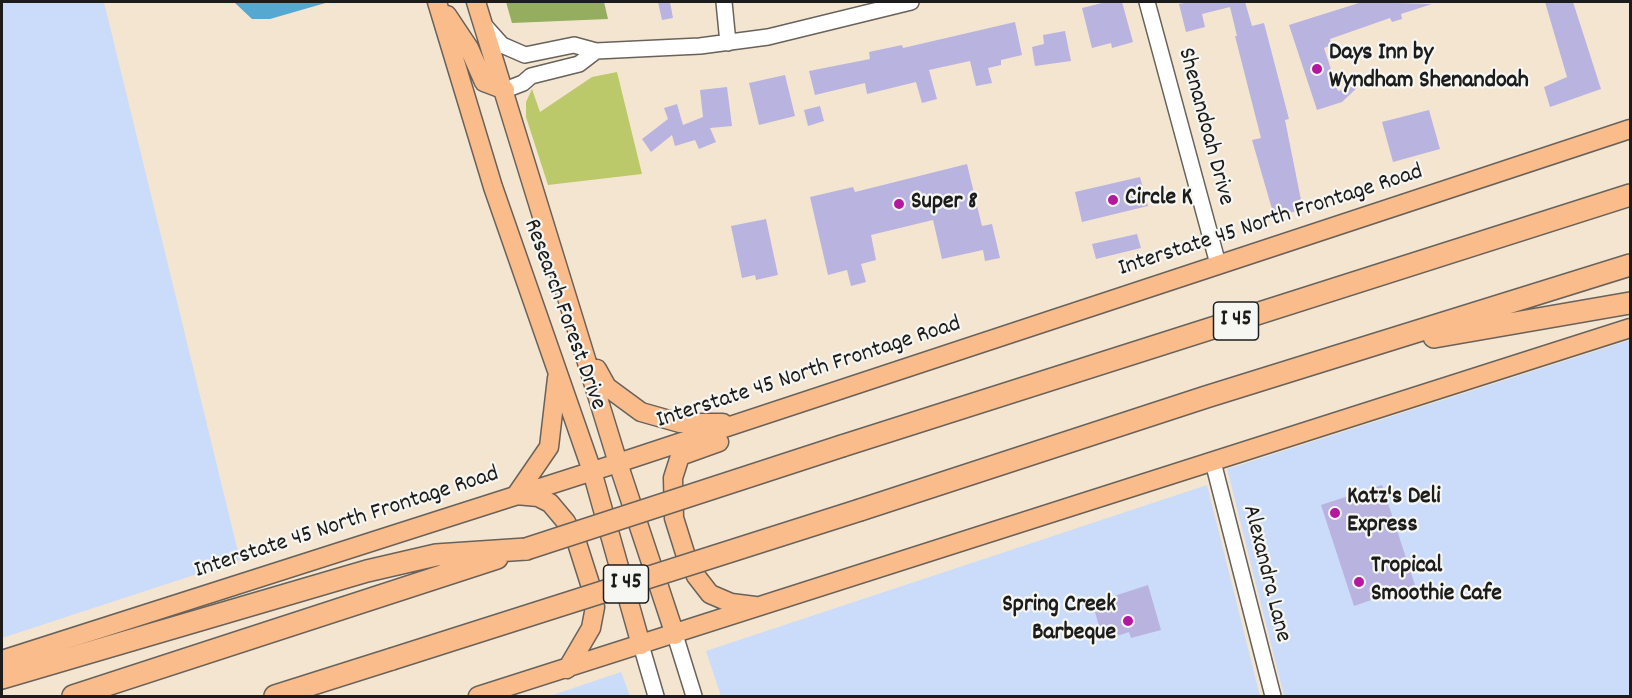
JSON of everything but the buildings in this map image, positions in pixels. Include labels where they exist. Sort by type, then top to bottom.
[{"type":"highway","name":"I 45","points":[[73,696],[842,446],[1630,195]]},
{"type":"highway","name":"I 45","points":[[275,696],[861,510],[1206,397],[1630,265]]},
{"type":"highway","points":[[1395,339],[1447,336],[1630,303]]},
{"type":"highway","points":[[2,678],[367,571],[436,555],[526,549]]},
{"type":"highway","points":[[288,696],[307,686]]},
{"type":"main road","points":[[437,2],[469,48],[484,82],[505,90]]},
{"type":"main road","name":"Research Forest Drive","points":[[437,2],[493,187],[557,378],[567,395],[592,471],[641,645]]},
{"type":"main road","name":"Research Forest Drive","points":[[476,2],[505,90],[618,463],[675,635]]},
{"type":"main road","name":"Interstate 45 North Frontage Road","points":[[2,660],[618,463],[1630,129]]},
{"type":"main road","points":[[478,696],[675,635],[1630,328]]},
{"type":"main road","points":[[582,343],[607,387],[641,412],[680,423],[737,424],[732,438],[680,456],[673,478],[674,518],[685,553],[696,576],[710,594],[731,603],[761,606]]},
{"type":"main road","points":[[557,378],[549,447],[516,495],[538,497],[550,502],[566,522],[577,543],[591,587],[595,607],[591,628],[567,669]]},
{"type":"street","points":[[724,2],[728,43]]},
{"type":"street","points":[[483,23],[502,45],[525,55],[573,45],[596,51],[728,43],[803,29],[911,2]]},
{"type":"street","name":"Shenandoah Drive","points":[[1147,2],[1218,264]]},
{"type":"street","points":[[505,90],[523,83],[531,76],[579,64],[596,51]]},
{"type":"street","name":"Alexandra Lane","points":[[1213,462],[1272,696]]},
{"type":"street","points":[[675,635],[694,696]]},
{"type":"street","points":[[641,645],[656,696]]},
{"type":"shaded area","points":[[2,2],[104,2],[240,560],[2,638]]},
{"type":"shaded area","points":[[1630,340],[1630,696],[1284,696],[1227,469]]},
{"type":"shaded area","points":[[1207,485],[1260,696],[721,696],[706,651]]},
{"type":"shaded area","points":[[621,672],[630,696],[550,696]]},
{"type":"green space","points":[[506,2],[604,2],[608,19],[512,23]]},
{"type":"green space","points":[[617,72],[642,174],[548,185],[526,117],[526,102],[532,89],[540,112],[592,77]]},
{"type":"water","points":[[234,2],[329,2],[270,19],[252,19]]},
{"type":"place","name":"Days Inn by Wyndham Shenandoah","points":[[1317,69]]},
{"type":"place","name":"Circle K","points":[[1113,200]]},
{"type":"place","name":"Super 8","points":[[899,204]]},
{"type":"place","name":"Katz's Deli Express","points":[[1335,513]]},
{"type":"place","name":"Tropical Smoothie Cafe","points":[[1359,582]]},
{"type":"place","name":"Spring Creek Barbeque","points":[[1128,621]]}]
